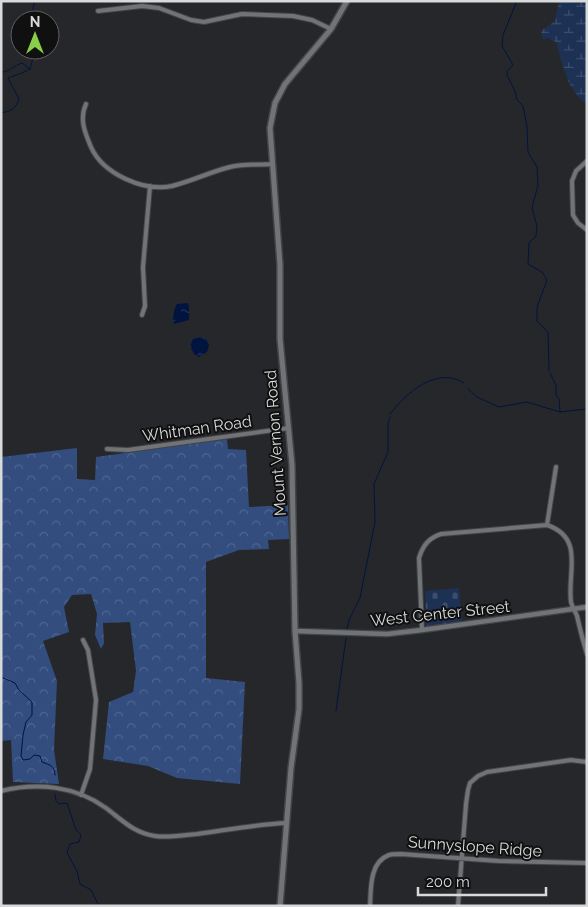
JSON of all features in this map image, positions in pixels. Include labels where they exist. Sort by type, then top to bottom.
[{"type":"main road","name":"Mount Vernon Road","points":[[280,906],[300,683],[295,631],[293,484],[281,347],[280,265],[270,128],[277,98],[285,84],[331,29],[347,1]]},
{"type":"street","points":[[98,11],[142,6],[159,8],[191,20],[204,22],[242,14],[293,16],[312,20],[331,29]]},
{"type":"street","points":[[86,104],[82,116],[84,128],[93,152],[100,162],[123,178],[150,186],[172,186],[230,167],[272,164]]},
{"type":"street","points":[[587,161],[576,170],[572,181],[573,215],[578,223],[587,230]]},
{"type":"street","points":[[142,315],[145,306],[143,268],[150,186]]},
{"type":"street","name":"Whitman Road","points":[[107,449],[128,450],[289,428]]},
{"type":"street","points":[[547,525],[556,467]]},
{"type":"street","points":[[422,630],[419,558],[422,547],[428,541],[441,534],[547,525],[558,529],[571,546],[571,604],[587,654]]},
{"type":"street","name":"West Center Street","points":[[295,631],[387,634],[587,607]]},
{"type":"street","points":[[81,795],[90,769],[96,700],[88,650],[83,640]]},
{"type":"street","points":[[458,906],[466,804],[470,783],[478,776],[487,772],[571,760],[587,762]]},
{"type":"street","points":[[1,791],[30,786],[65,789],[105,808],[127,826],[137,831],[157,836],[184,835],[287,823]]},
{"type":"street","name":"Sunnyslope Ridge","points":[[370,906],[372,878],[380,862],[387,856],[401,854],[534,863],[587,863]]},
{"type":"green space","points":[[559,1],[587,1],[587,104],[574,92],[570,84],[563,68],[556,42],[548,38],[543,39],[541,31],[555,21]]},
{"type":"green space","points":[[227,439],[228,449],[246,450],[249,507],[288,505],[289,539],[268,540],[269,549],[239,550],[206,562],[206,678],[245,682],[240,784],[177,778],[148,766],[103,759],[109,702],[133,692],[136,671],[130,622],[103,623],[104,643],[101,649],[95,635],[97,614],[91,594],[72,595],[64,607],[69,632],[43,641],[57,681],[54,750],[59,784],[13,782],[11,740],[1,741],[1,457],[77,448],[77,479],[95,480],[96,457]]},
{"type":"green space","points":[[459,588],[462,622],[427,627],[425,591]]},
{"type":"water","points":[[188,303],[189,320],[174,324],[173,320],[177,304]]},
{"type":"water","points":[[200,337],[206,339],[209,345],[207,352],[199,357],[194,354],[190,346],[193,339]]},
{"type":"waterway","points":[[33,10],[35,1]]},
{"type":"waterway","points":[[517,1],[503,35],[502,46],[513,65],[507,71],[507,75],[517,100],[523,106],[527,127],[528,152],[537,167],[538,185],[532,208],[537,226],[536,236],[529,243],[528,264],[542,272],[547,280],[537,307],[537,321],[548,332],[549,371]]},
{"type":"waterway","points":[[1,72],[22,63],[30,69],[32,60]]},
{"type":"waterway","points":[[1,113],[13,109],[19,99],[8,78],[30,69]]},
{"type":"waterway","points":[[550,373],[556,385],[560,412],[587,409]]},
{"type":"waterway","points":[[390,414],[405,397],[423,384],[443,378],[454,379],[464,383]]},
{"type":"waterway","points":[[468,389],[477,397],[499,407],[527,402],[560,412]]},
{"type":"waterway","points":[[347,629],[349,620],[360,598],[375,522],[374,484],[388,452],[388,424],[390,417]]},
{"type":"waterway","points":[[336,711],[346,638]]},
{"type":"waterway","points":[[1,677],[15,683],[19,690],[32,702],[32,715],[26,722],[23,735],[21,756],[23,760],[30,759],[34,755],[40,756],[42,762],[53,768],[55,775]]},
{"type":"waterway","points":[[55,794],[56,801],[59,804],[67,803],[76,830],[81,835],[79,842],[70,844],[67,853],[77,871],[80,884],[91,890],[99,906]]}]
